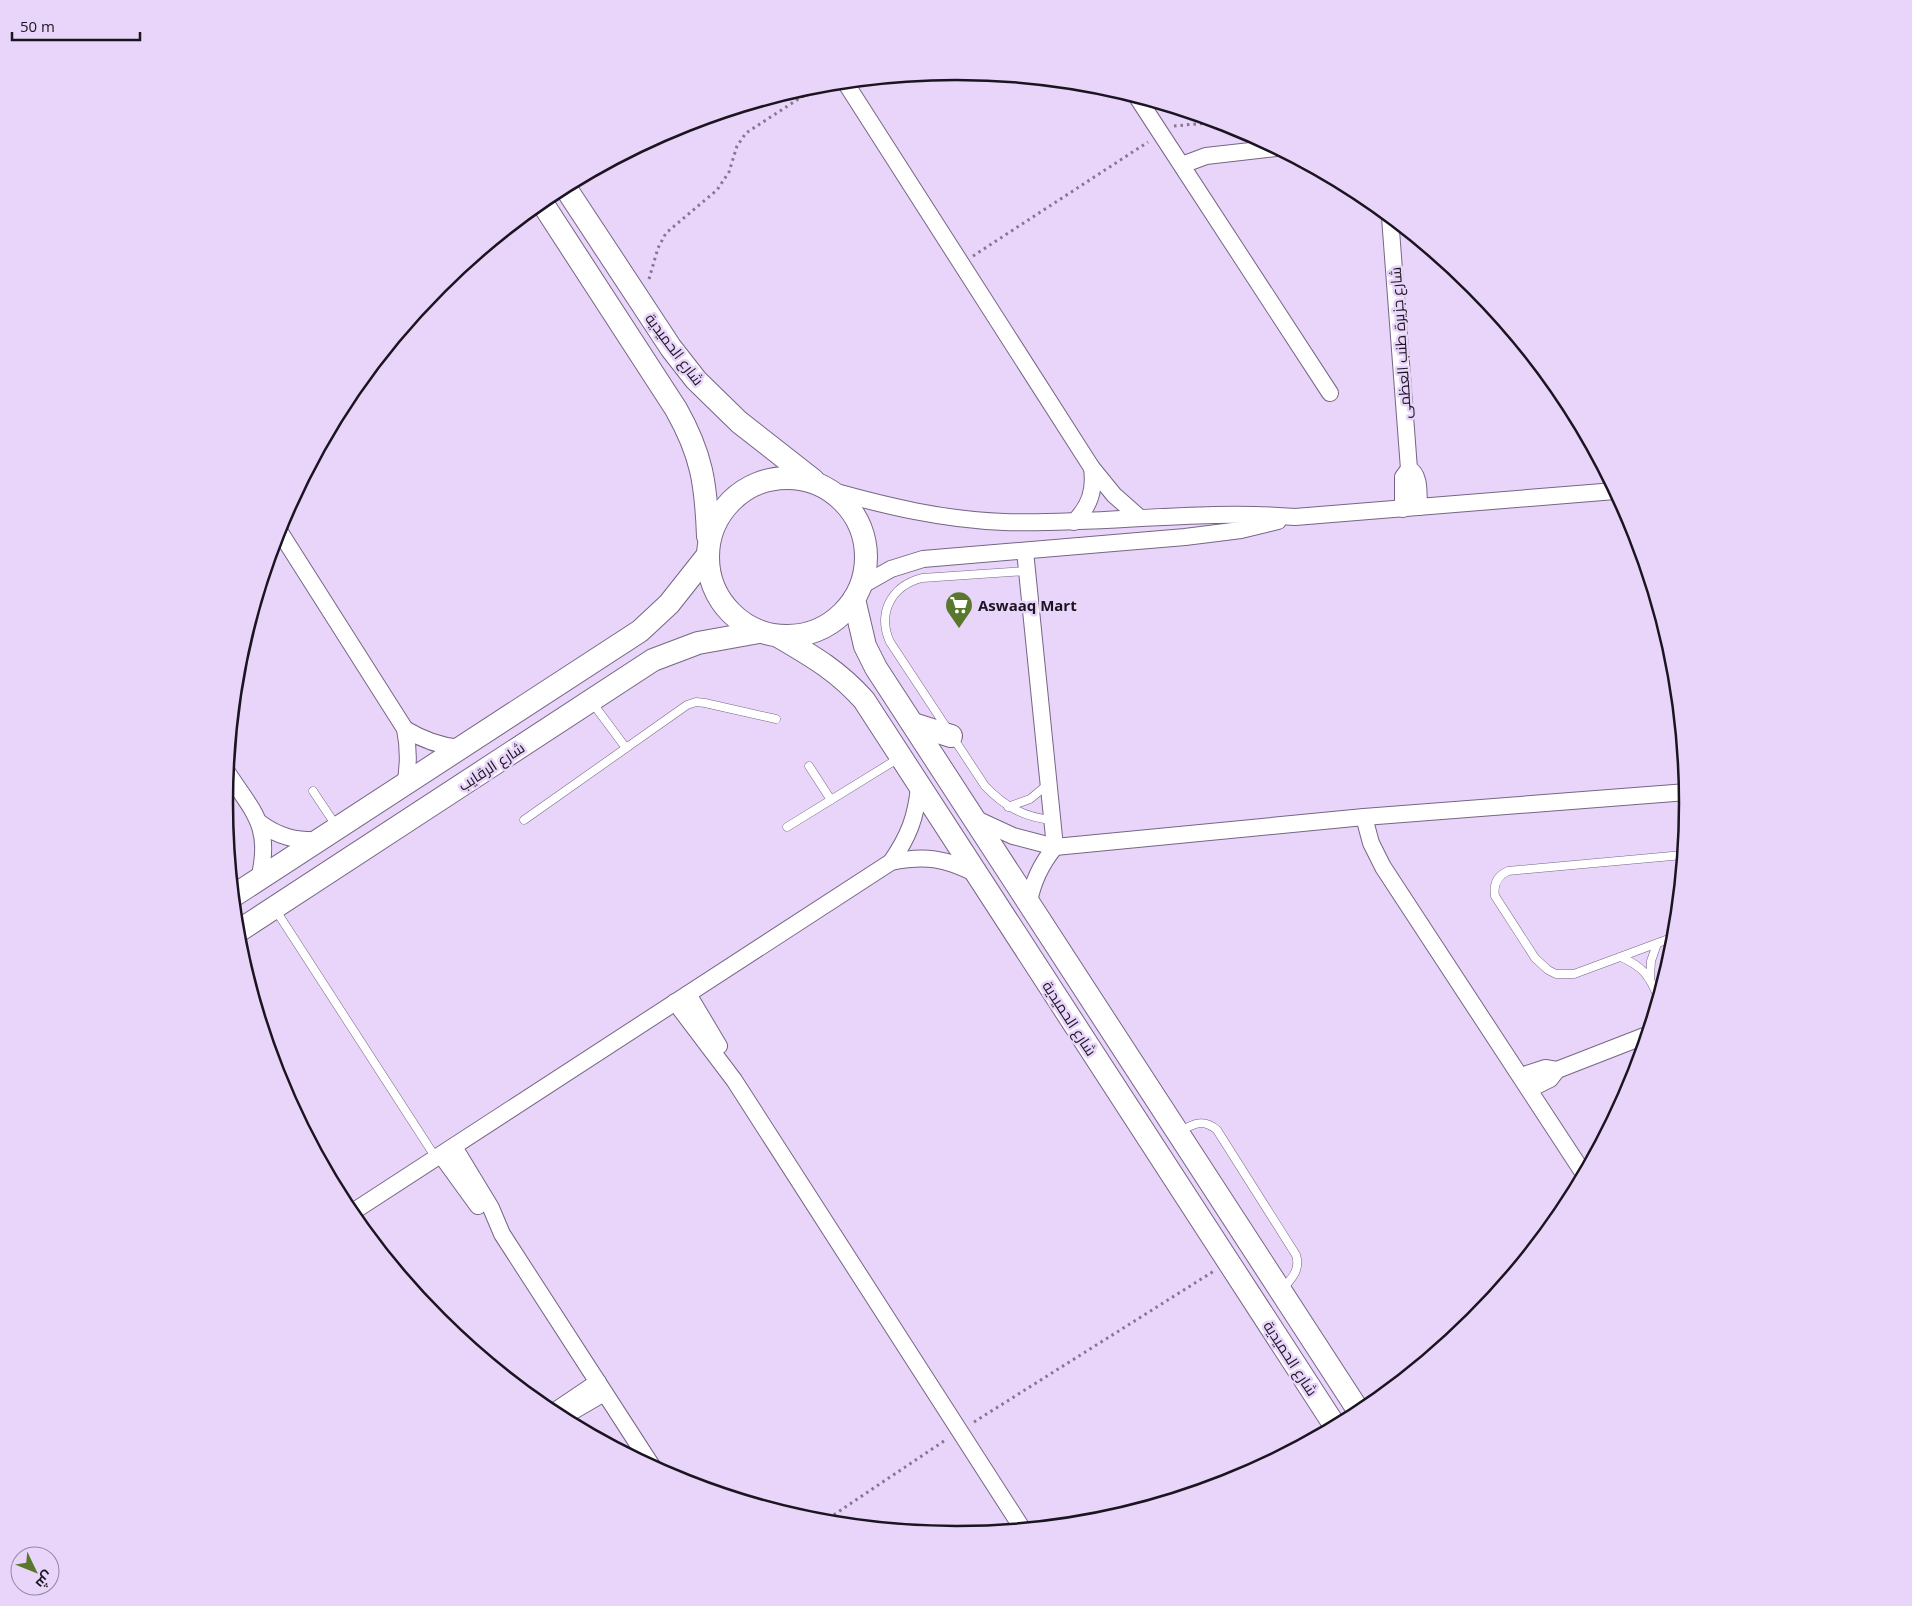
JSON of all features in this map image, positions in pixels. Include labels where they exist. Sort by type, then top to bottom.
[{"type":"street","points":[[849,88],[1092,468],[1114,495],[1140,518]]},
{"type":"street","points":[[1142,105],[1330,393]]},
{"type":"street","points":[[1182,165],[1206,156],[1264,149]]},
{"type":"street","name":"شارع الحميدية","points":[[569,193],[671,348],[711,395],[739,422],[823,487]]},
{"type":"street","name":"شارع الحميدية","points":[[546,208],[690,433],[699,458],[705,484],[708,549]]},
{"type":"street","name":"شارع جزيرة طنب العظمى","points":[[1391,225],[1409,469],[1403,477],[1411,508]]},
{"type":"street","points":[[1074,522],[1083,513],[1091,497],[1094,480],[1092,468]]},
{"type":"street","points":[[1295,517],[1213,534],[1025,552],[923,559],[891,569],[857,592],[838,618],[822,628],[804,634],[769,634],[735,618],[721,602],[712,583],[708,549],[719,516],[738,495],[750,487],[776,478],[804,479],[823,487],[903,509],[941,516],[1004,522],[1074,522],[1251,515],[1295,517],[1608,492]]},
{"type":"street","points":[[823,487],[849,508],[862,532],[866,559],[857,592]]},
{"type":"street","points":[[284,538],[405,729],[408,757],[404,785]]},
{"type":"street","name":"شارع الرقايب","points":[[239,893],[640,630],[669,604],[708,549]]},
{"type":"street","points":[[1025,552],[1055,847],[1037,872],[1029,902]]},
{"type":"street","name":"شارع الحميدية","points":[[857,592],[861,634],[870,657],[1355,1406]]},
{"type":"street","name":"شارع الحميدية","points":[[769,634],[827,665],[847,681],[864,700],[1331,1421]]},
{"type":"street","name":"شارع الرقايب","points":[[244,927],[653,660],[698,643],[769,634]]},
{"type":"street","points":[[913,724],[951,736]]},
{"type":"street","points":[[405,729],[431,743],[460,748]]},
{"type":"street","points":[[234,783],[260,823],[273,832],[288,838],[304,841],[329,834]]},
{"type":"street","points":[[891,862],[912,826],[917,807],[919,787]]},
{"type":"street","points":[[974,818],[1013,836],[1055,847],[1364,818],[1679,793]]},
{"type":"street","points":[[1364,818],[1371,843],[1383,867],[1580,1168]]},
{"type":"street","points":[[259,879],[264,851],[260,823]]},
{"type":"street","points":[[358,1209],[891,862],[913,857],[935,858],[957,864],[976,874]]},
{"type":"street","points":[[682,998],[1019,1523]]},
{"type":"street","points":[[1525,1082],[1545,1068],[1557,1070],[1640,1038]]},
{"type":"street","points":[[444,1153],[491,1208],[502,1234],[645,1455]]},
{"type":"street","points":[[561,1408],[601,1387]]},
{"type":"street","points":[[568,1413],[601,1387]]},
{"type":"lane","points":[[1027,571],[913,580],[897,590],[887,606],[885,625],[890,642],[951,736],[996,798],[1008,808],[1022,814],[1052,820]]},
{"type":"lane","points":[[591,701],[626,748]]},
{"type":"lane","points":[[524,820],[687,705],[696,702],[776,719]]},
{"type":"lane","points":[[787,827],[901,757]]},
{"type":"lane","points":[[809,766],[831,800]]},
{"type":"lane","points":[[1008,808],[1030,799],[1049,784]]},
{"type":"lane","points":[[313,791],[329,834]]},
{"type":"lane","points":[[1666,940],[1574,974],[1565,975],[1548,970],[1535,958],[1495,896],[1495,884],[1498,878],[1508,871],[1677,856]]},
{"type":"lane","points":[[274,908],[444,1153]]},
{"type":"lane","points":[[1650,978],[1651,961],[1657,944]]},
{"type":"lane","points":[[1621,957],[1637,966],[1650,978],[1654,988]]},
{"type":"lane","points":[[1178,1132],[1201,1122],[1212,1125],[1217,1130],[1296,1255],[1297,1270],[1281,1291]]},
{"type":"path","points":[[633,292],[641,288],[649,278],[658,248],[666,233],[710,198],[724,182],[737,146],[746,133],[801,97]]},
{"type":"path","points":[[961,264],[1159,130],[1204,124]]},
{"type":"path","points":[[833,1515],[960,1431],[1228,1262]]},
{"type":"place","name":"Aswaaq Mart","points":[[959,629]]}]
